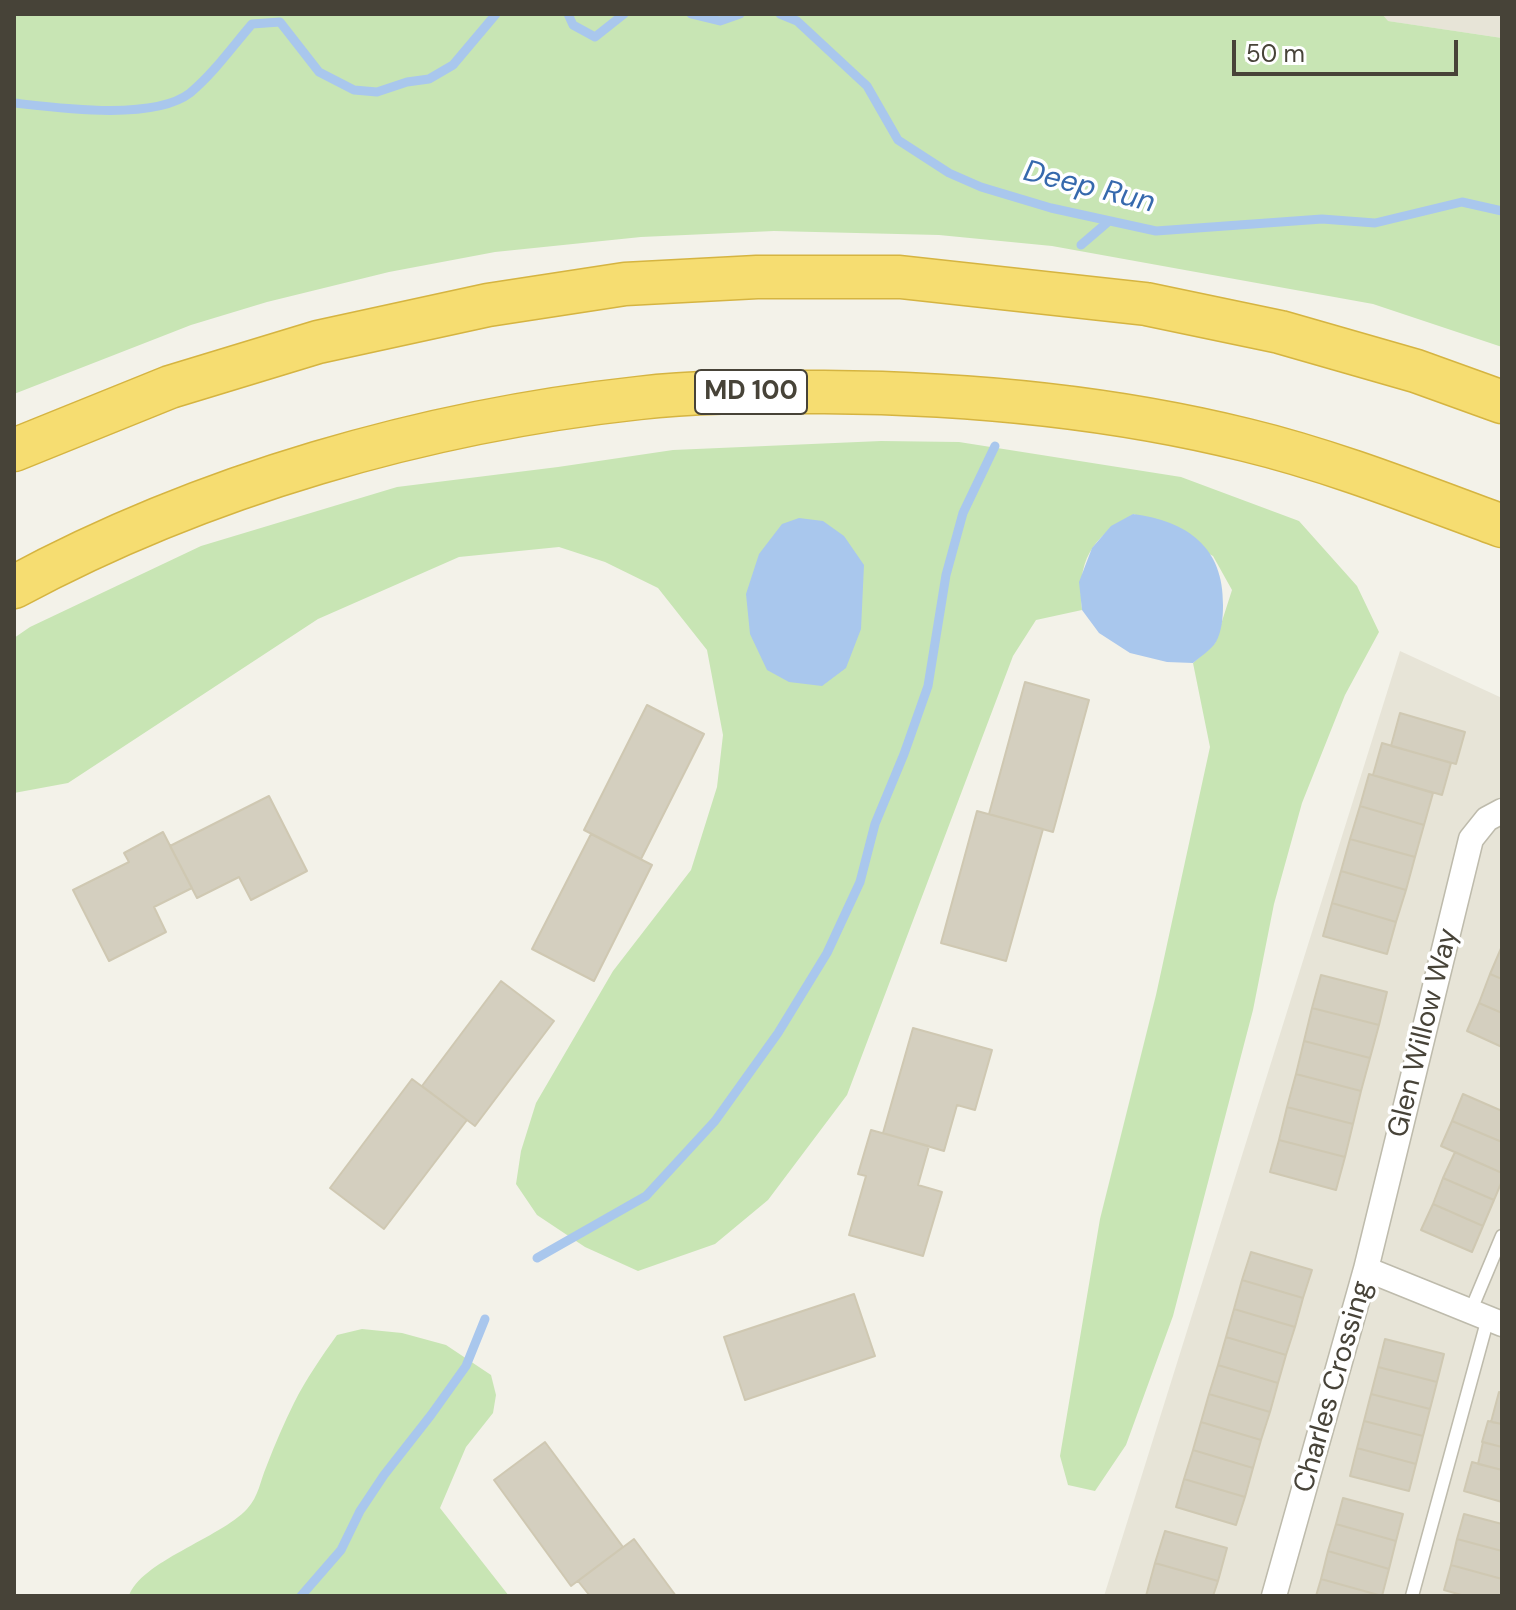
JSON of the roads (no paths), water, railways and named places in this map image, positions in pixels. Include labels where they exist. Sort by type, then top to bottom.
[{"type":"highway","points":[[14,450],[170,387],[318,342],[504,302],[625,284],[757,277],[900,277],[1146,304],[1295,337],[1416,371],[1502,402]]},
{"type":"highway","name":"MD 100","points":[[14,587],[60,562],[205,501],[344,455],[512,416],[641,398],[752,392],[889,393],[1008,400],[1127,416],[1247,440],[1375,480],[1502,526]]},
{"type":"street","name":"Glen Willow Way","points":[[1366,1269],[1471,839],[1487,819],[1502,811]]},
{"type":"street","name":"Charles Crossing","points":[[1274,1596],[1366,1269],[1487,1317]]},
{"type":"lane","points":[[1412,1596],[1487,1317],[1502,1236]]},
{"type":"water","points":[[1133,514],[1170,523],[1185,531],[1199,540],[1217,567],[1222,585],[1221,629],[1214,645],[1193,663],[1167,662],[1130,653],[1099,633],[1082,610],[1079,582],[1092,548],[1111,526]]},
{"type":"water","points":[[799,518],[823,521],[844,536],[864,565],[861,629],[846,668],[822,686],[789,682],[767,670],[750,634],[746,594],[759,554],[782,524]]},
{"type":"waterway","name":"Deep Run","points":[[14,103],[130,110],[174,102],[190,93],[207,77],[252,24],[280,22],[319,72],[354,90],[377,92],[407,82],[429,79],[453,65],[496,14]]},
{"type":"waterway","name":"Deep Run","points":[[568,14],[573,25],[595,37],[624,14]]},
{"type":"waterway","name":"Deep Run","points":[[691,14],[720,21],[740,14]]},
{"type":"waterway","name":"Deep Run","points":[[780,14],[797,21],[867,86],[898,140],[949,173],[981,187],[1051,208],[1156,231],[1322,219],[1375,223],[1462,202],[1502,211]]},
{"type":"waterway","points":[[1081,245],[1109,221]]},
{"type":"waterway","points":[[537,1258],[646,1196],[715,1121],[778,1033],[827,953],[860,882],[875,824],[928,686],[946,575],[963,513],[995,446]]},
{"type":"waterway","points":[[301,1596],[341,1550],[360,1511],[384,1475],[466,1366],[485,1319]]}]
